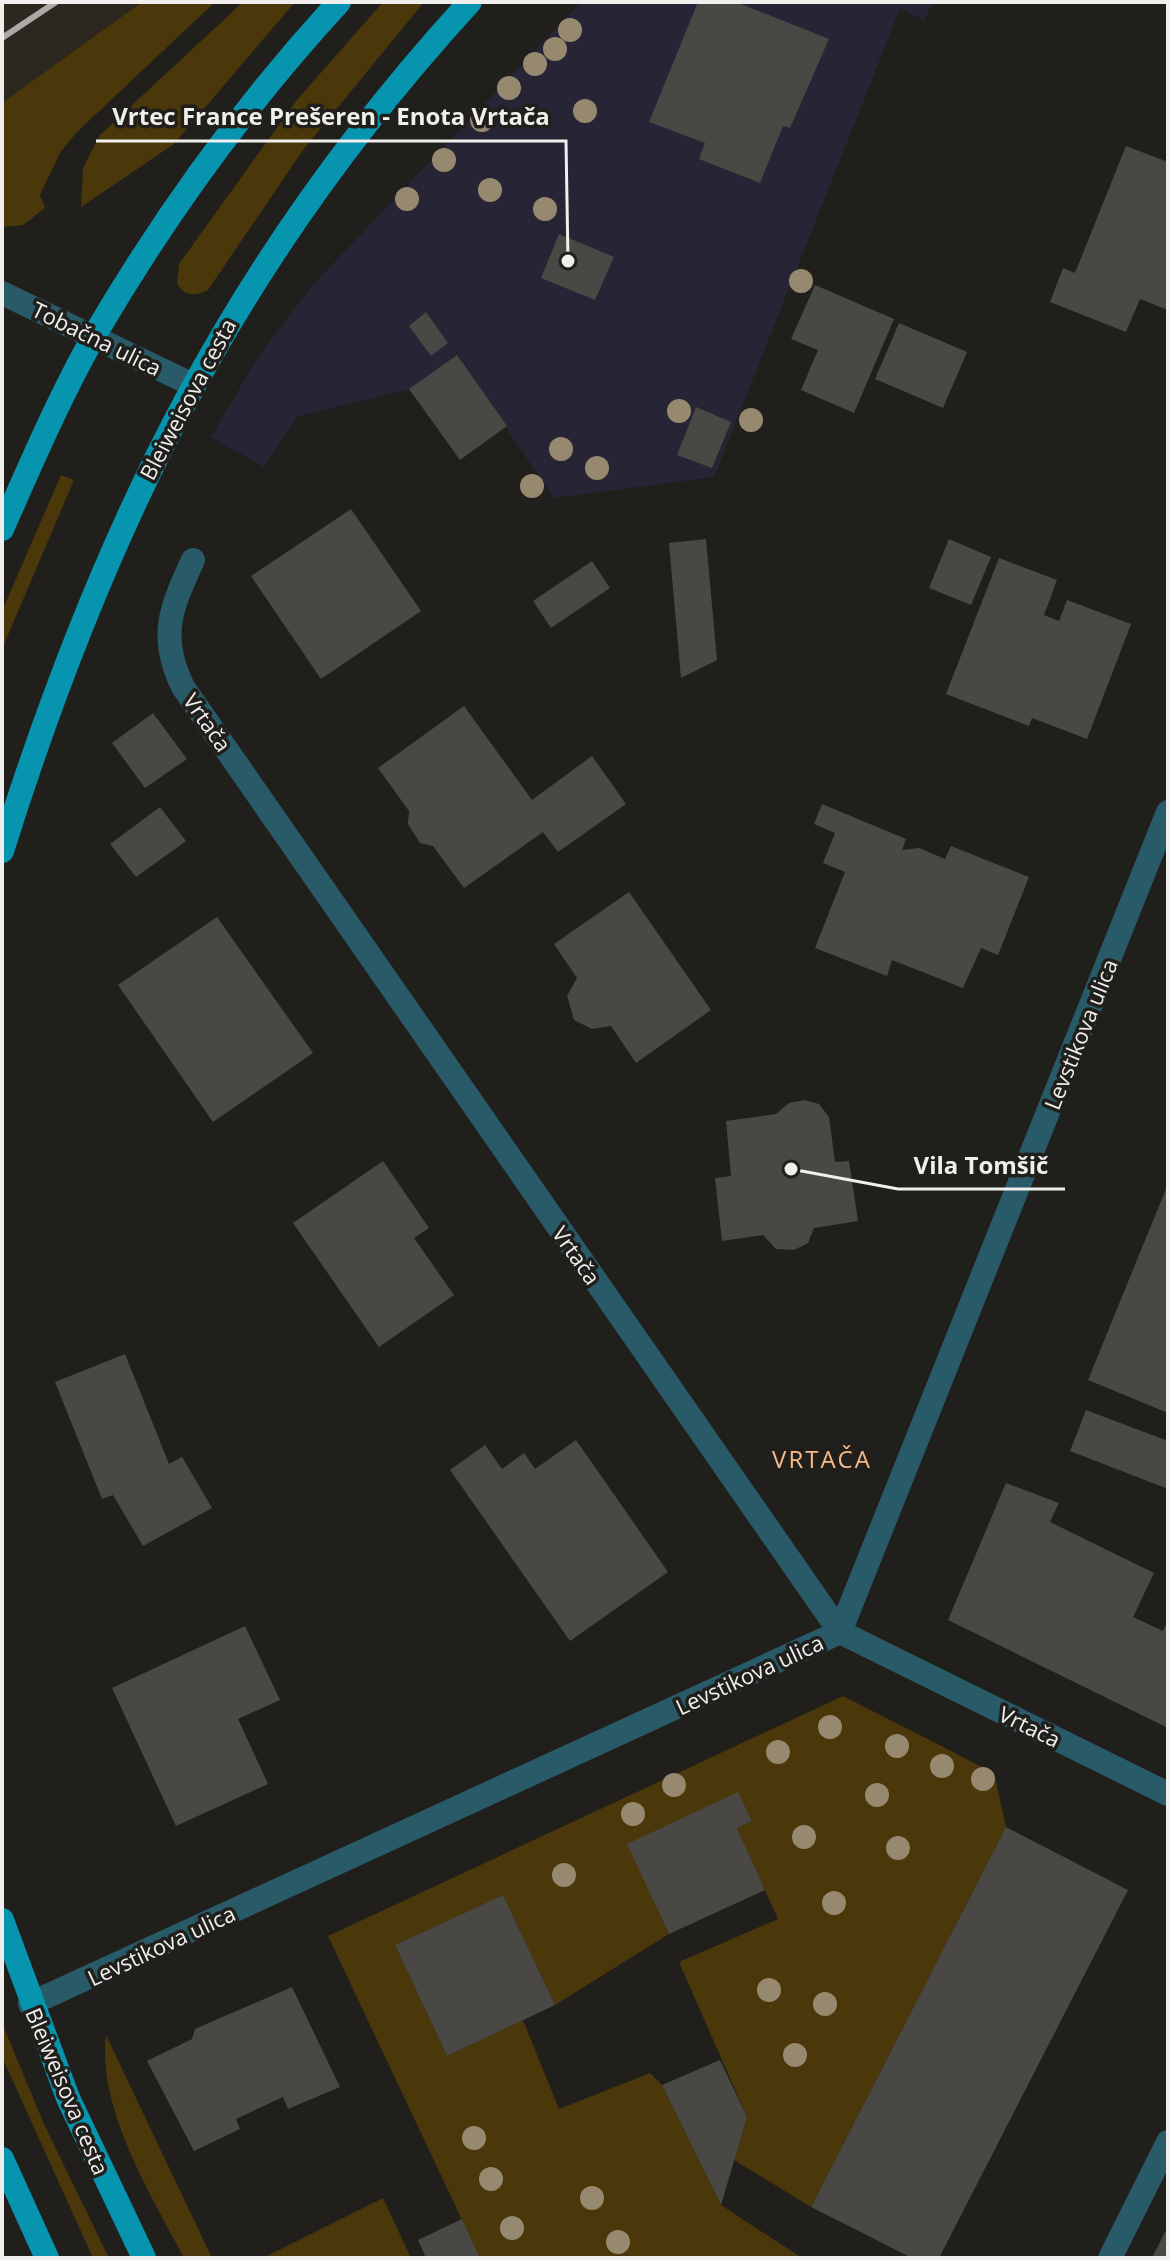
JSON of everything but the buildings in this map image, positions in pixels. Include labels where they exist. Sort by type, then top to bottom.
[{"type":"main road","points":[[2,529],[49,423],[94,336],[198,177],[339,2]]},
{"type":"main road","name":"Bleiweisova cesta","points":[[2,851],[56,688],[100,575],[191,384],[230,318],[311,197],[394,90],[470,2]]},
{"type":"main road","name":"Bleiweisova cesta","points":[[2,1920],[30,2004],[68,2098],[144,2258]]},
{"type":"main road","points":[[2,2159],[47,2258]]},
{"type":"street","name":"Tobačna ulica","points":[[2,293],[191,384]]},
{"type":"street","name":"Vrtača","points":[[193,560],[172,607],[169,636],[170,660],[183,687],[840,1632],[1168,1794]]},
{"type":"street","name":"Levstikova ulica","points":[[30,2004],[840,1632],[1168,812]]},
{"type":"street","points":[[1110,2258],[1168,2142]]},
{"type":"shaded area","points":[[2,2],[142,2],[2,103]]},
{"type":"shaded area","points":[[142,2],[215,2],[78,131],[61,151],[40,195],[45,208],[23,225],[2,227],[2,103]]},
{"type":"shaded area","points":[[243,2],[295,2],[174,144],[81,207],[83,168],[100,135]]},
{"type":"shaded area","points":[[383,2],[424,2],[303,150],[208,290],[195,294],[183,291],[177,283],[179,264],[296,101]]},
{"type":"shaded area","points":[[581,2],[933,2],[924,20],[900,9],[714,477],[554,498],[456,355],[409,389],[298,416],[264,467],[211,437],[258,357],[311,287]]},
{"type":"shaded area","points":[[61,475],[74,480],[2,649],[2,611]]},
{"type":"shaded area","points":[[843,1696],[994,1773],[1006,1827],[811,2207],[734,2160],[747,2117],[679,1962],[778,1919],[737,1828],[752,1821],[738,1793],[628,1844],[669,1934],[555,2005],[503,1895],[395,1945],[447,2056],[523,2020],[559,2109],[650,2073],[662,2085],[721,2205],[802,2258],[480,2258],[328,1936]]},
{"type":"shaded area","points":[[2,2023],[44,2124],[109,2258],[93,2258],[2,2057]]},
{"type":"shaded area","points":[[106,2035],[212,2258],[184,2258],[142,2178],[129,2150],[110,2092],[105,2063]]},
{"type":"shaded area","points":[[383,2198],[411,2258],[268,2258],[267,2256]]},
{"type":"railway","points":[[2,38],[56,2]]},
{"type":"place","name":"Vrtec France Prešeren - Enota Vrtača","points":[[568,261]]},
{"type":"place","name":"Vila Tomšič","points":[[791,1169]]},
{"type":"district","name":"VRTAČA","points":[[822,1458]]}]
